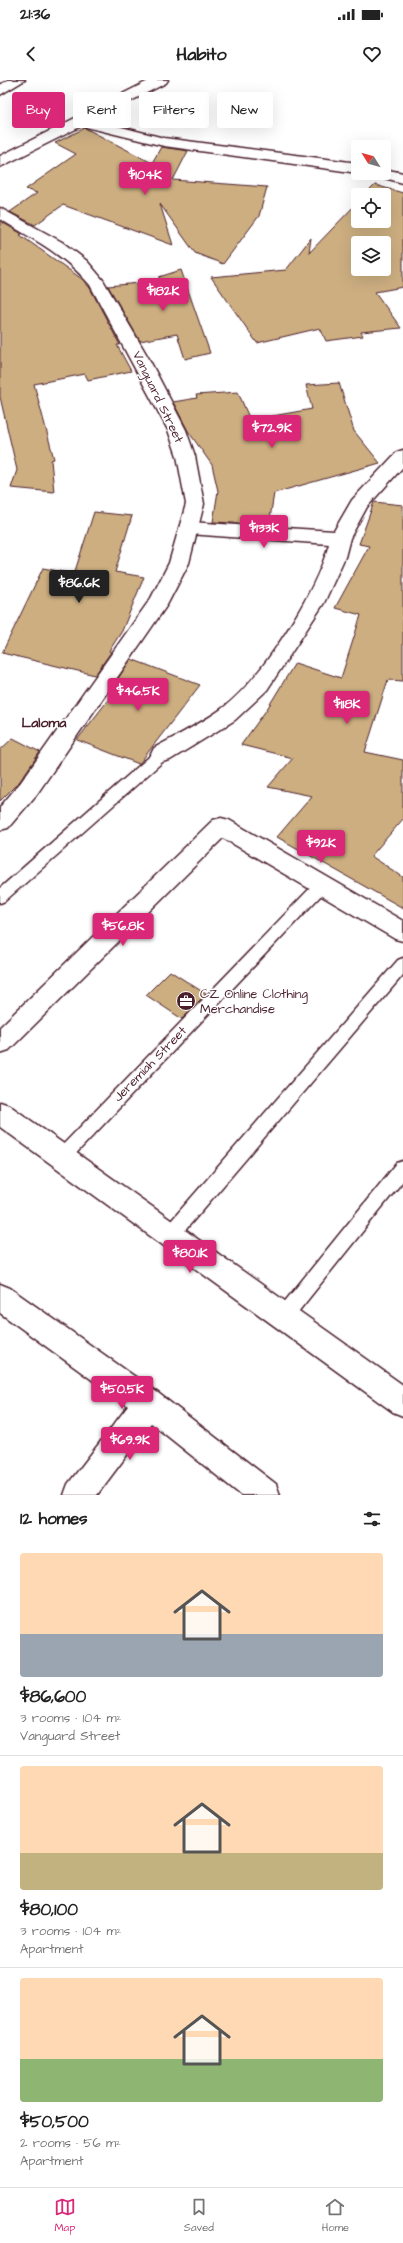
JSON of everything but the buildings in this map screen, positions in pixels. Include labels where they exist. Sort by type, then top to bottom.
[{"type":"street","points":[[0,91],[18,80]]},
{"type":"street","points":[[131,95],[161,80]]},
{"type":"street","points":[[0,162],[73,125]]},
{"type":"street","points":[[109,128],[164,142],[351,167]]},
{"type":"street","points":[[391,175],[403,178]]},
{"type":"street","name":"Vanguard Street","points":[[0,213],[56,245],[81,264],[97,283],[140,357],[177,430],[192,481],[195,504],[179,563],[160,600],[29,788],[0,822]]},
{"type":"street","points":[[162,754],[228,715],[260,685],[314,603],[335,557],[340,538],[359,504],[403,456]]},
{"type":"street","points":[[189,528],[340,538]]},
{"type":"street","points":[[0,1043],[221,826],[403,932]]},
{"type":"street","points":[[0,1113],[403,1402]]},
{"type":"street","points":[[0,1297],[148,1403],[265,1495]]},
{"type":"street","points":[[79,1495],[148,1403]]},
{"type":"lane","points":[[0,897],[162,754]]},
{"type":"lane","name":"Jeremiah Street","points":[[61,1158],[322,885]]},
{"type":"lane","points":[[170,1235],[403,964]]},
{"type":"lane","points":[[284,1316],[403,1168]]},
{"type":"place","name":"CZ Online Clothing Merchandise","points":[[186,1001]]},
{"type":"district","name":"Laloma","points":[[44,723]]}]
